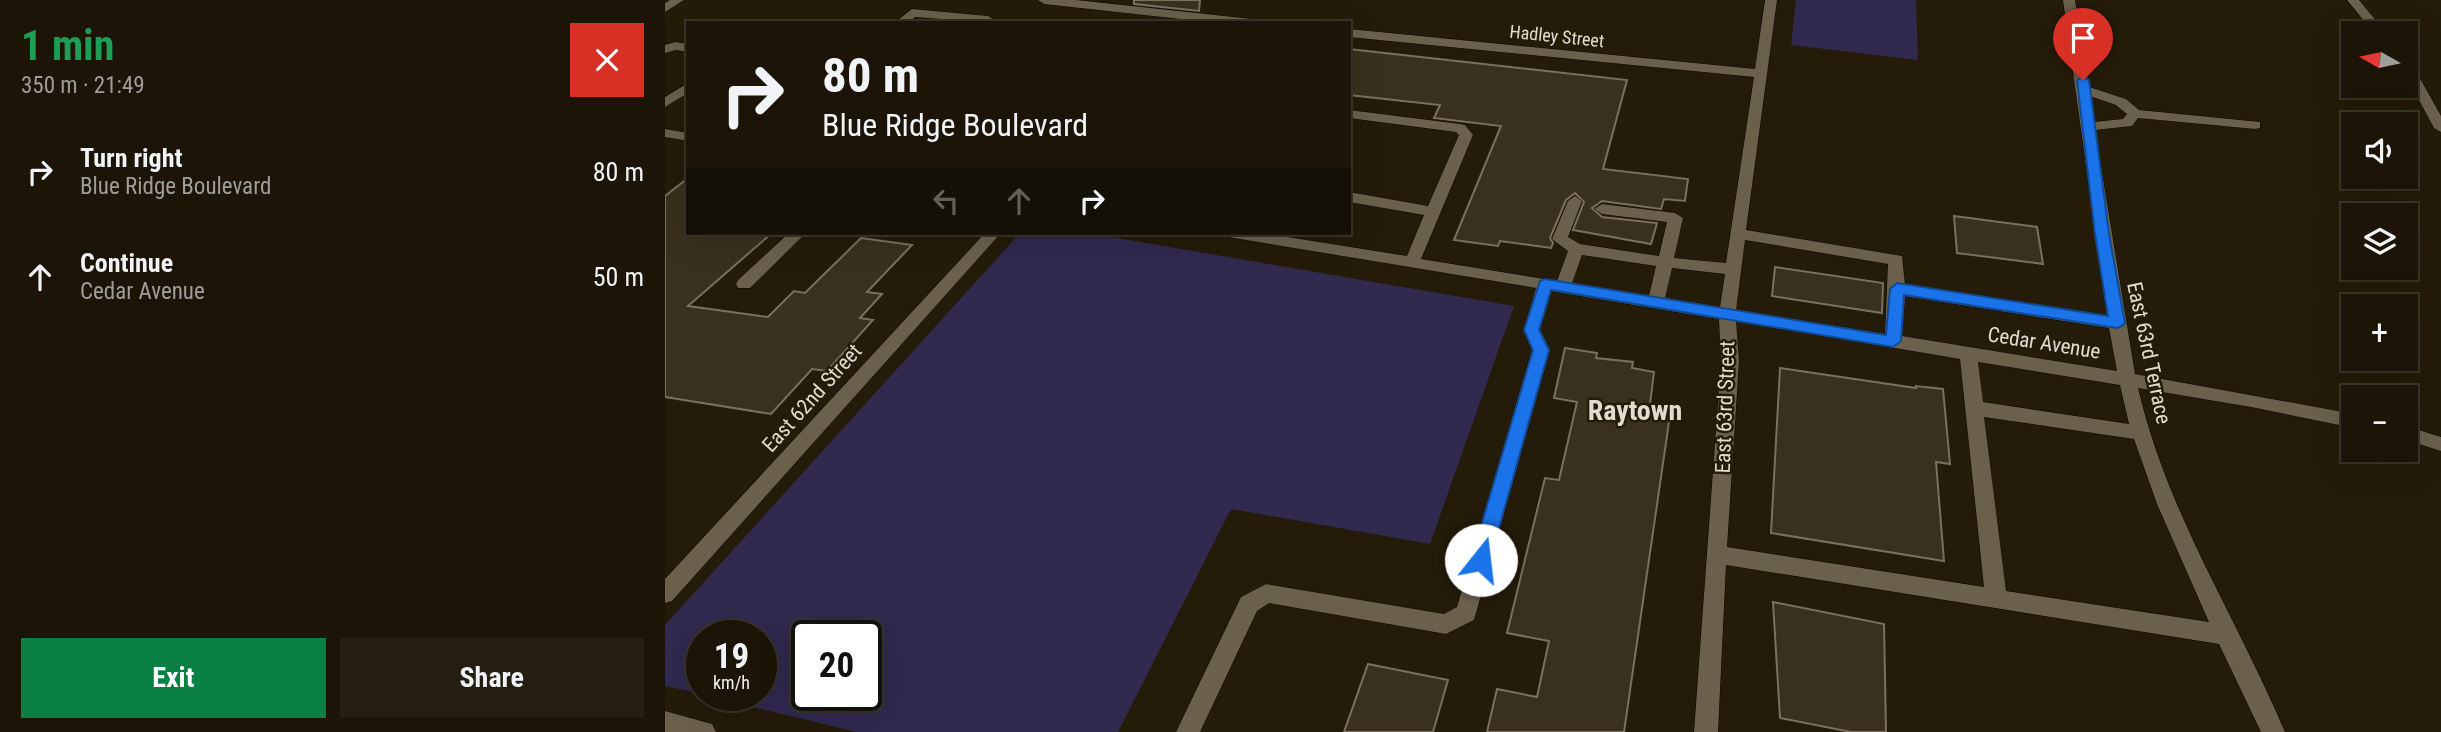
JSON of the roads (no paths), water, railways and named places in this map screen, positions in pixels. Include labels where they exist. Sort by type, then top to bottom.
[{"type":"street","points":[[665,8],[678,0]]},
{"type":"street","points":[[1044,0],[1234,21]]},
{"type":"street","name":"East 63rd Street","points":[[1706,732],[1730,361],[1727,314],[1771,0]]},
{"type":"street","name":"East 63rd Terrace","points":[[2069,0],[2084,90],[2102,234],[2127,380],[2164,498],[2273,732]]},
{"type":"street","points":[[2353,0],[2370,21]]},
{"type":"street","points":[[902,21],[912,13],[987,21]]},
{"type":"street","name":"Hadley Street","points":[[1351,33],[1762,74]]},
{"type":"street","points":[[665,49],[675,46],[686,48]]},
{"type":"street","points":[[665,103],[686,88]]},
{"type":"street","points":[[2419,88],[2441,128]]},
{"type":"street","points":[[2084,90],[2121,102],[2135,114],[2255,125]]},
{"type":"street","points":[[1351,114],[1460,128],[1466,135],[1412,262]]},
{"type":"street","points":[[2089,127],[2127,123],[2135,114]]},
{"type":"street","points":[[665,133],[686,137]]},
{"type":"street","points":[[1351,198],[1433,212]]},
{"type":"street","points":[[1575,201],[1560,239],[1576,249],[1733,269]]},
{"type":"street","points":[[1602,209],[1675,218],[1656,303]]},
{"type":"street","points":[[1738,234],[1896,260],[1893,341]]},
{"type":"street","points":[[744,284],[796,235]]},
{"type":"street","name":"East 62nd Street","points":[[665,594],[991,235]]},
{"type":"street","name":"Cedar Avenue","points":[[1245,235],[2251,400],[2341,418]]},
{"type":"street","points":[[1188,732],[1249,604],[1266,593],[1446,624],[1465,612],[1541,350],[1532,330],[1576,249]]},
{"type":"street","points":[[1897,289],[2117,323]]},
{"type":"street","points":[[1968,354],[1996,599]]},
{"type":"street","points":[[1975,408],[2142,433]]},
{"type":"street","points":[[2418,437],[2441,444]]},
{"type":"street","points":[[1718,555],[2228,635]]},
{"type":"street","points":[[665,722],[704,732]]},
{"type":"district","name":"Raytown","points":[[1635,410]]}]
